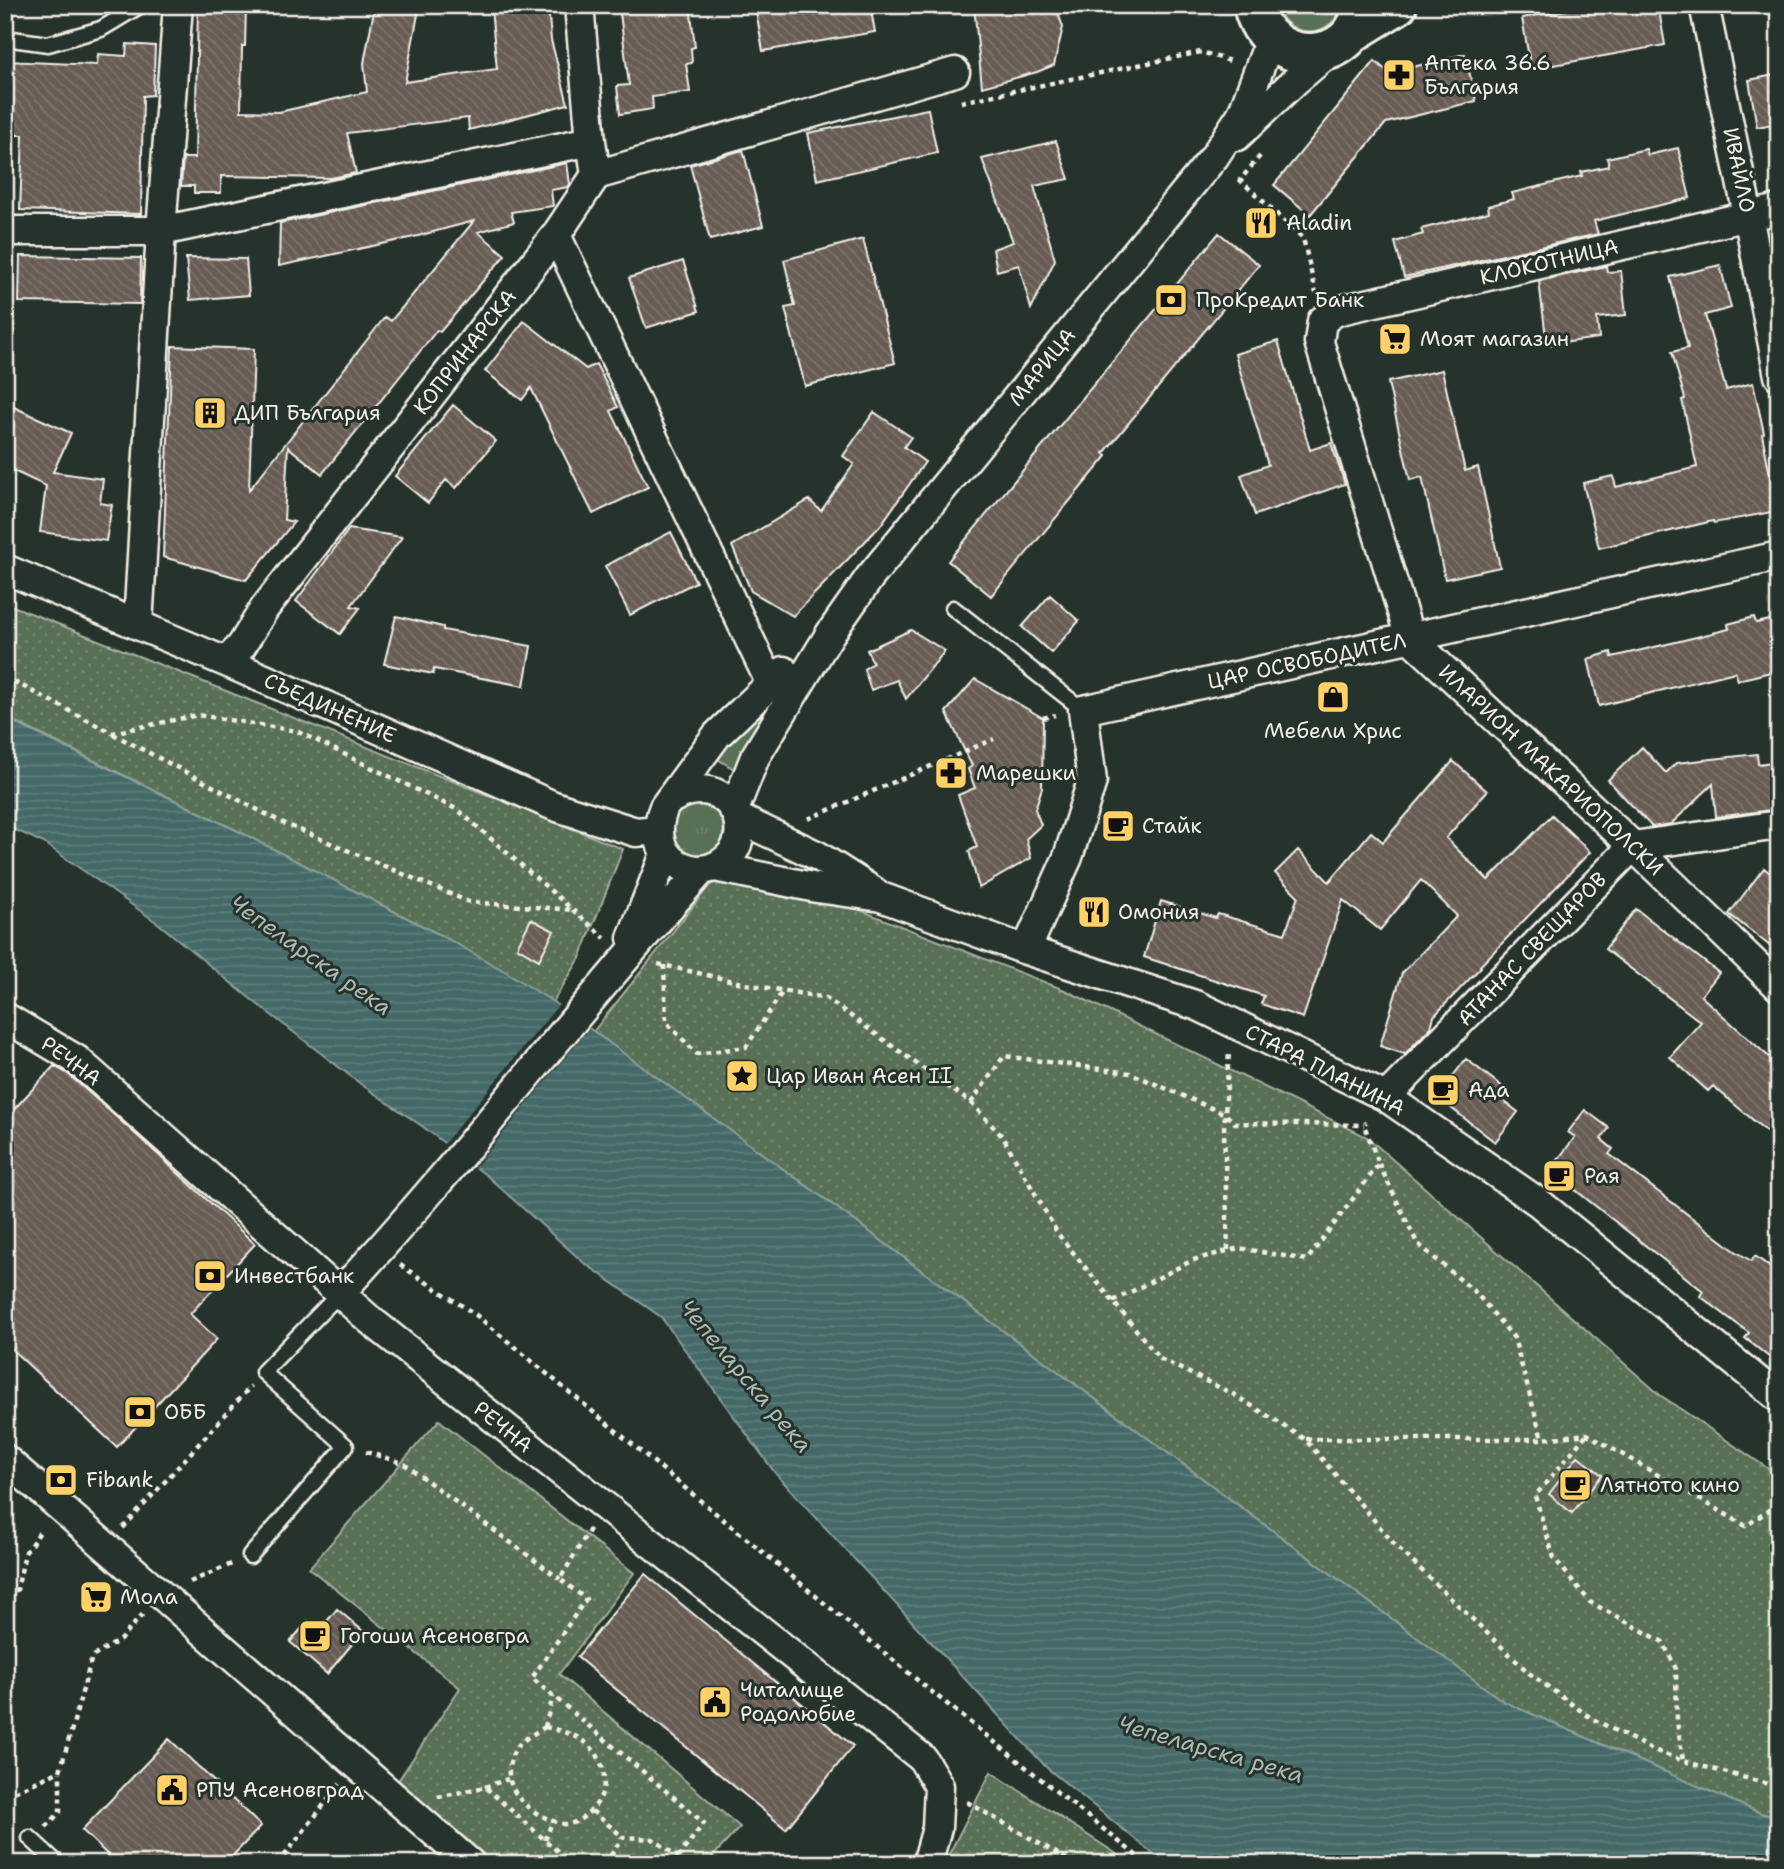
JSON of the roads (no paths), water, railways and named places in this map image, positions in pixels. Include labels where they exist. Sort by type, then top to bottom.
[{"type":"main road","points":[[1257,26],[1291,51],[1314,54],[1350,28],[1397,5]]},
{"type":"street","points":[[138,625],[161,231],[178,5]]},
{"type":"street","points":[[579,5],[596,175],[955,72]]},
{"type":"street","name":"ИВАЙЛО","points":[[1704,5],[1779,376]]},
{"type":"street","points":[[1214,157],[1242,114],[1257,26]]},
{"type":"street","points":[[1214,157],[1350,28]]},
{"type":"street","points":[[5,231],[161,231],[591,141]]},
{"type":"street","name":"МАРИЦА","points":[[830,634],[870,577],[1214,157]]},
{"type":"street","name":"КОПРИНАРСКА","points":[[226,662],[242,645],[264,609],[556,235],[596,175]]},
{"type":"street","name":"КЛОКОТНИЦА","points":[[1322,321],[1336,311],[1779,209]]},
{"type":"street","points":[[556,235],[770,682]]},
{"type":"street","name":"ИЛАРИОН МАКАРИОПОЛСКИ","points":[[1322,321],[1319,342],[1410,638],[1633,846],[1779,987]]},
{"type":"street","name":"ЦАР ОСВОБОДИТЕЛ","points":[[1083,710],[1779,556]]},
{"type":"street","name":"СЪЕДИНЕНИЕ","points":[[5,569],[226,662],[554,806],[662,842]]},
{"type":"street","points":[[625,957],[662,842],[664,807],[717,735],[770,682],[830,634]]},
{"type":"street","points":[[339,1294],[395,1249],[625,957],[708,868],[725,860],[737,841],[736,814],[755,757],[830,634]]},
{"type":"street","points":[[1026,950],[1068,857],[1092,781],[1083,710]]},
{"type":"street","points":[[673,798],[685,790],[706,790],[726,799],[736,814],[818,856],[881,897]]},
{"type":"street","points":[[1633,846],[1779,825]]},
{"type":"street","points":[[662,842],[675,863],[688,869],[708,868],[881,897]]},
{"type":"street","name":"АТАНАС СВЕЩАРОВ","points":[[1386,1097],[1633,846]]},
{"type":"street","name":"СТАРА ПЛАНИНА","points":[[881,897],[1026,950],[1198,1006],[1386,1097],[1538,1202],[1779,1398]]},
{"type":"street","name":"РЕЧНА","points":[[5,1017],[77,1060],[339,1294],[603,1507],[922,1758],[939,1786],[937,1828],[927,1864]]},
{"type":"street","points":[[5,1459],[471,1864]]},
{"type":"lane","points":[[5,38],[48,44],[101,29],[141,5]]},
{"type":"lane","points":[[953,608],[1083,710]]},
{"type":"lane","points":[[250,1556],[346,1446],[263,1372],[339,1294]]},
{"type":"lane","points":[[30,1838],[58,1864]]},
{"type":"water","name":"Чепеларска река","points":[[5,718],[244,834],[446,938],[553,1002],[829,1202],[1504,1702],[1760,1813],[1779,1818],[1779,1864],[1166,1864],[1047,1768],[776,1474],[661,1317],[583,1262],[487,1176],[422,1126],[362,1085],[159,924],[44,843],[5,825]]},
{"type":"place","name":"Аптека 36.6 България","points":[[1399,75]]},
{"type":"place","name":"Aladin","points":[[1261,223]]},
{"type":"place","name":"ПроКредит Банк","points":[[1171,300]]},
{"type":"place","name":"Моят магазин","points":[[1395,339]]},
{"type":"place","name":"ДИП България","points":[[210,413]]},
{"type":"place","name":"Мебели Хрис","points":[[1333,697]]},
{"type":"place","name":"Марешки","points":[[951,773]]},
{"type":"place","name":"Стайк","points":[[1118,826]]},
{"type":"place","name":"Омония","points":[[1094,912]]},
{"type":"place","name":"Цар Иван Асен II","points":[[742,1076]]},
{"type":"place","name":"Ада","points":[[1443,1090]]},
{"type":"place","name":"Рая","points":[[1559,1176]]},
{"type":"place","name":"Инвестбанк","points":[[210,1276]]},
{"type":"place","name":"ОББ","points":[[140,1412]]},
{"type":"place","name":"Fibank","points":[[61,1480]]},
{"type":"place","name":"Лятното кино","points":[[1575,1485]]},
{"type":"place","name":"Мола","points":[[96,1597]]},
{"type":"place","name":"Гогоши Асеновгра","points":[[315,1636]]},
{"type":"place","name":"Читалище Родолюбие","points":[[715,1702]]},
{"type":"place","name":"РПУ Асеновград","points":[[172,1790]]}]
